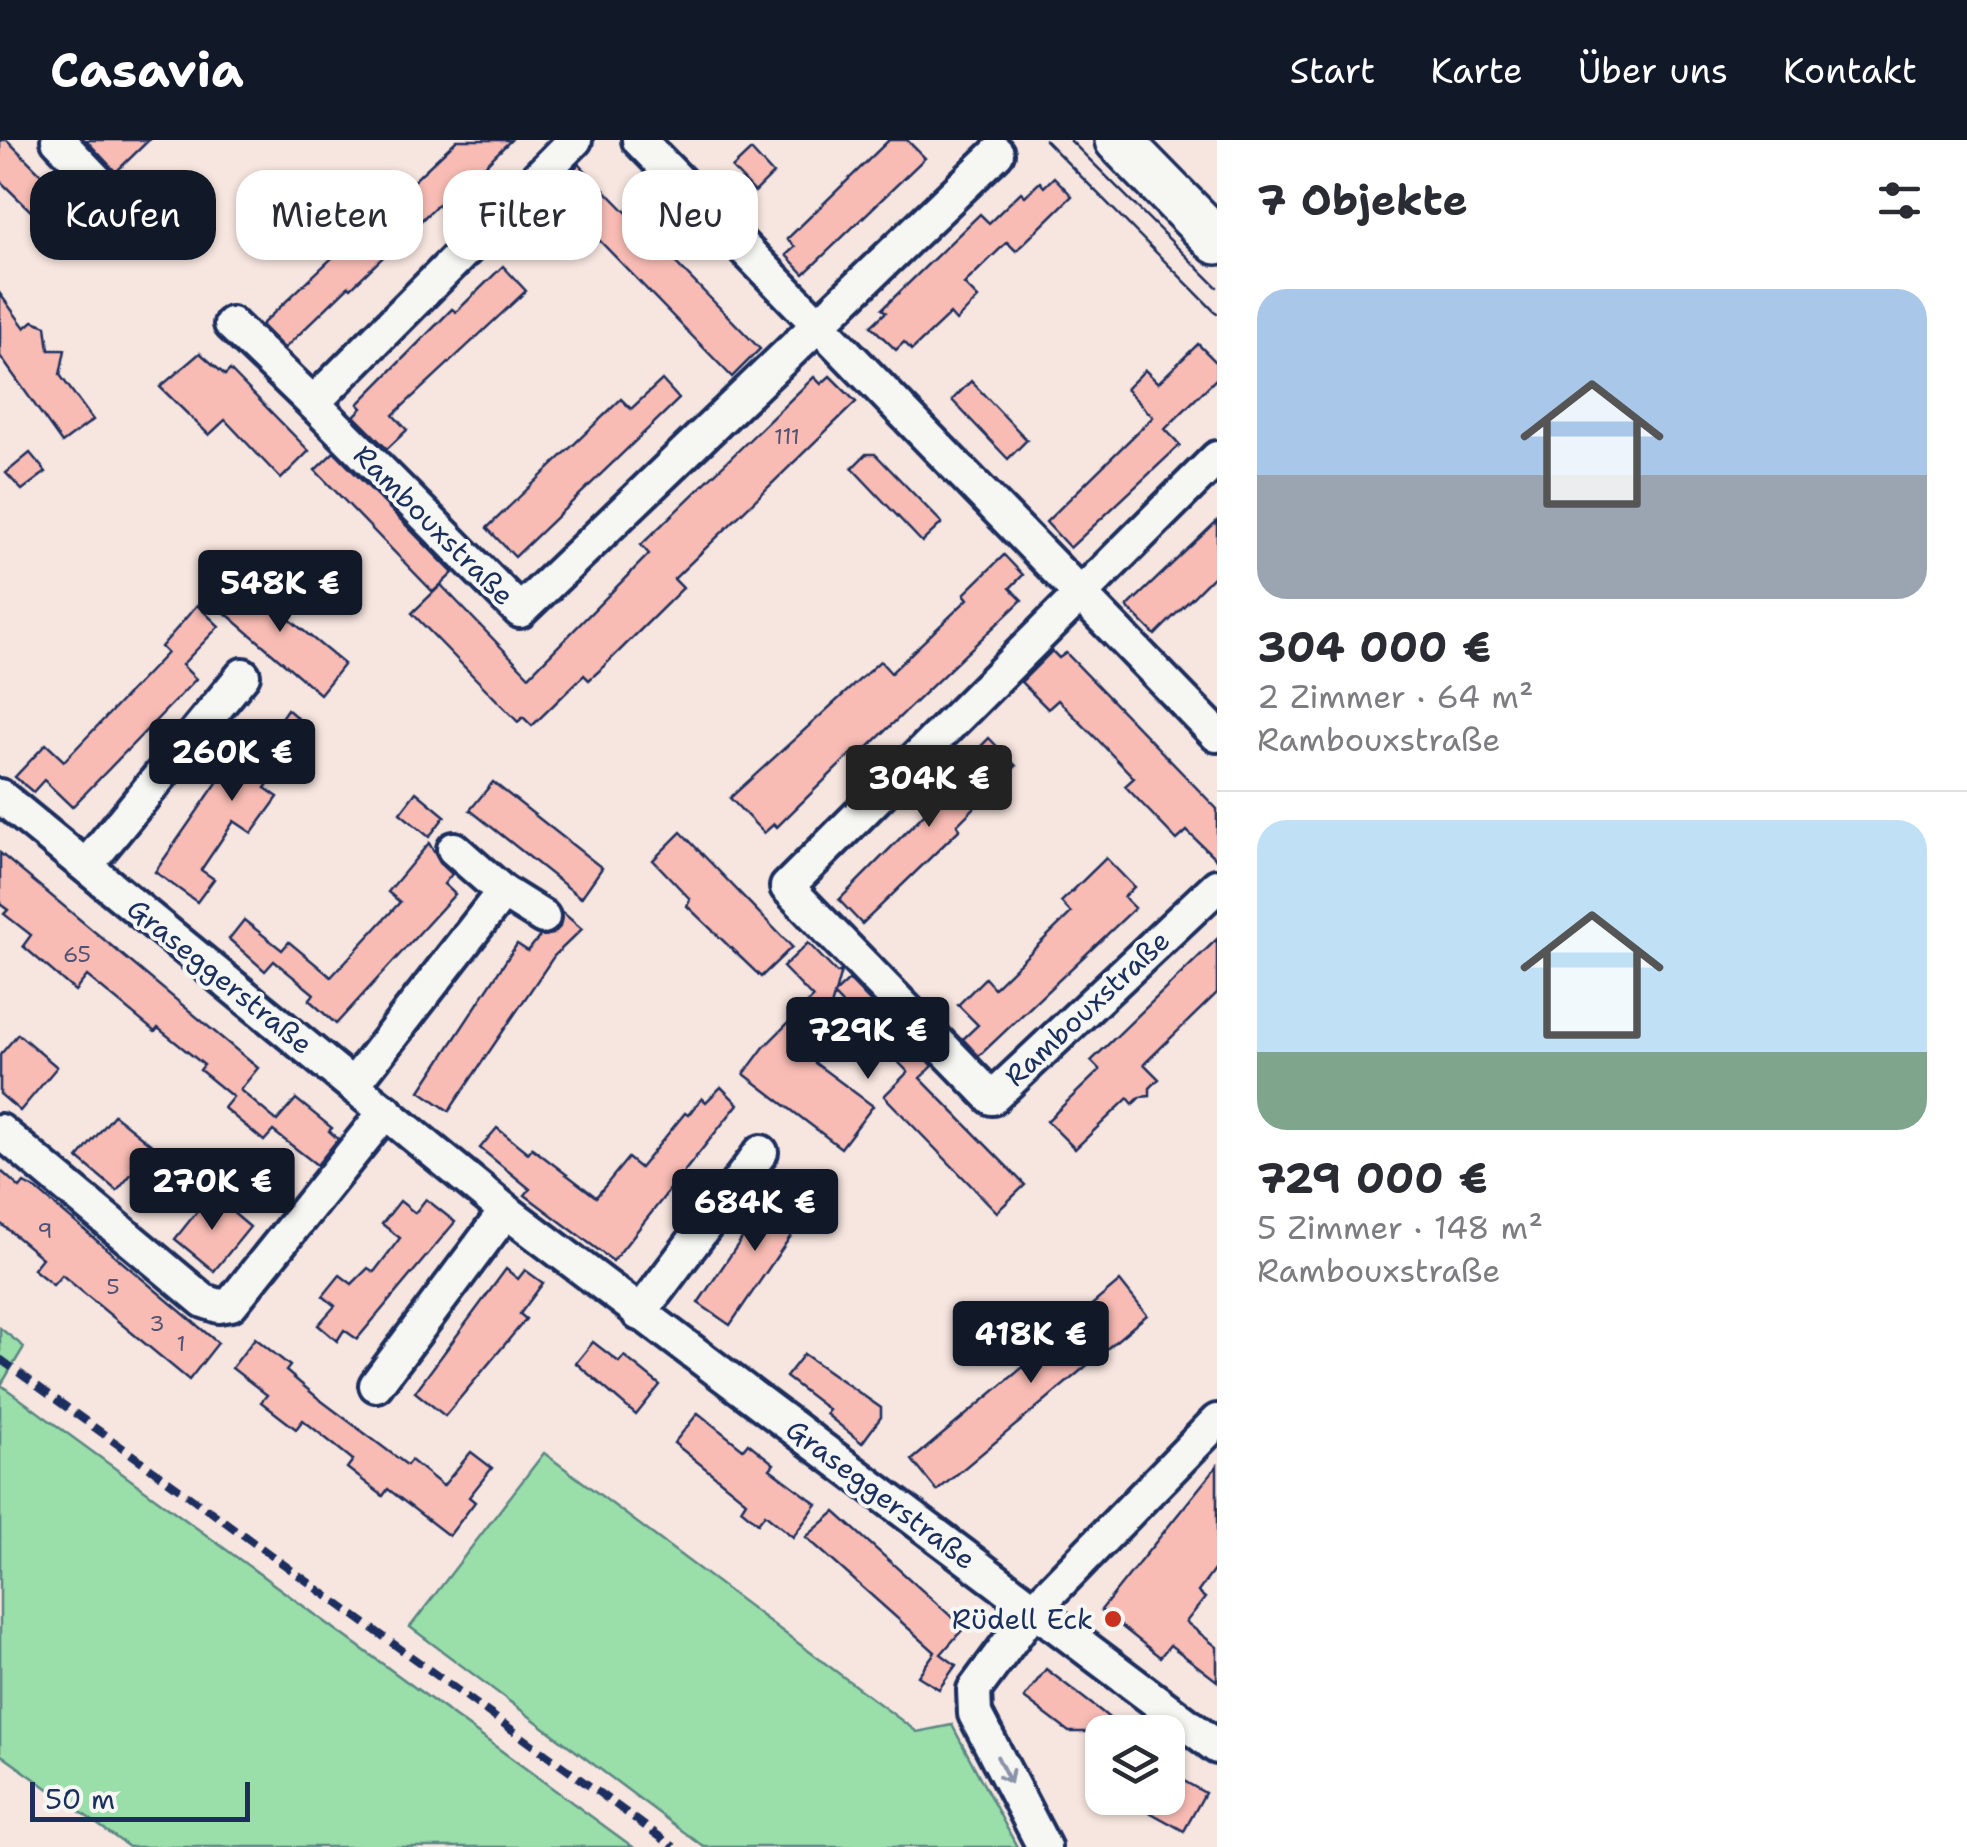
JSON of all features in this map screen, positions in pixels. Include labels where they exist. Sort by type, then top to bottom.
[{"type":"street","points":[[58,140],[87,170]]},
{"type":"street","points":[[312,402],[575,140]]},
{"type":"street","points":[[639,140],[1217,735]]},
{"type":"street","points":[[1118,140],[1217,241]]},
{"type":"street","name":"Rambouxstraße","points":[[232,324],[520,611],[997,152]]},
{"type":"street","name":"Rambouxstraße","points":[[1217,458],[787,887],[992,1098],[1217,886]]},
{"type":"street","points":[[86,866],[243,675]]},
{"type":"street","name":"Graseggerstraße","points":[[0,796],[506,1212],[1217,1747]]},
{"type":"street","points":[[454,850],[503,892],[544,918]]},
{"type":"street","points":[[353,1085],[503,892]]},
{"type":"street","points":[[0,1132],[204,1301],[219,1306],[231,1304],[386,1111]]},
{"type":"street","points":[[640,1314],[761,1152]]},
{"type":"street","points":[[376,1384],[506,1212]]},
{"type":"street","points":[[1044,1847],[975,1714],[974,1690],[1034,1609],[1217,1421]]},
{"type":"green space","points":[[0,1328],[24,1347],[1,1385],[633,1847],[129,1847],[0,1754]]},
{"type":"green space","points":[[544,1453],[917,1732],[952,1725],[1017,1847],[704,1847],[410,1627]]},
{"type":"building","points":[[0,140],[7,140],[37,170],[30,170],[30,210],[0,181]]},
{"type":"building","points":[[86,140],[149,140],[118,170]]},
{"type":"building","points":[[457,140],[511,140],[480,170],[443,170],[443,199],[423,219],[423,172]]},
{"type":"building","points":[[889,140],[907,140],[925,158],[804,274],[786,255],[795,247],[787,239]]},
{"type":"building","points":[[751,150],[773,174],[758,189],[758,170],[732,168]]},
{"type":"building","points":[[1054,177],[1072,196],[1016,251],[1007,242],[964,284],[978,298],[956,321],[950,314],[912,350],[904,342],[896,350],[871,326],[886,312],[882,309],[980,214],[989,223],[1021,192],[1025,196],[1040,182],[1044,187]]},
{"type":"building","points":[[602,188],[622,208],[622,260],[673,260],[760,349],[732,377],[602,243]]},
{"type":"building","points":[[330,260],[380,260],[285,348],[261,325]]},
{"type":"building","points":[[503,266],[526,291],[393,415],[407,430],[387,449],[354,416],[362,408],[358,404],[452,309],[456,312]]},
{"type":"building","points":[[0,294],[25,328],[33,321],[46,326],[49,350],[65,350],[60,375],[93,420],[62,443],[0,356]]},
{"type":"building","points":[[1198,344],[1217,363],[1217,378],[1165,429],[1180,445],[1070,548],[1046,522],[1153,417],[1126,389],[1145,370],[1158,383]]},
{"type":"building","points":[[200,353],[225,375],[230,370],[309,451],[281,479],[225,420],[209,435],[160,387]]},
{"type":"building","points":[[830,376],[856,402],[674,579],[683,588],[599,671],[589,680],[584,675],[532,726],[523,717],[518,722],[412,613],[441,585],[529,676],[649,554],[641,545],[814,377],[821,384]]},
{"type":"building","points":[[662,380],[679,399],[515,557],[487,528],[621,399],[631,409]]},
{"type":"building","points":[[971,381],[1027,440],[1008,459],[952,400]]},
{"type":"building","points":[[334,452],[453,573],[433,592],[315,470]]},
{"type":"building","points":[[30,453],[46,472],[22,490],[6,473]]},
{"type":"building","points":[[866,454],[875,454],[942,523],[922,542],[852,468]]},
{"type":"building","points":[[1217,521],[1217,573],[1155,635],[1127,607]]},
{"type":"building","points":[[1004,555],[1023,575],[1010,588],[1022,600],[859,756],[854,751],[777,827],[774,824],[764,833],[730,798],[880,661],[891,673],[968,599],[964,594]]},
{"type":"building","points":[[238,577],[344,664],[320,694],[215,604]]},
{"type":"building","points":[[197,605],[219,626],[182,665],[196,679],[72,807],[44,780],[33,792],[15,777],[46,744],[64,761],[167,653],[161,647]]},
{"type":"building","points":[[1052,651],[1059,658],[1066,653],[1217,809],[1217,860],[1187,831],[1177,840],[1125,786],[1134,778],[1097,739],[1058,700],[1048,709],[1021,682]]},
{"type":"building","points":[[287,709],[309,728],[265,788],[278,797],[252,833],[234,821],[201,870],[214,879],[197,902],[155,872],[257,725],[270,734]]},
{"type":"building","points":[[989,738],[1016,766],[957,825],[960,829],[862,924],[839,900],[935,803],[930,798]]},
{"type":"building","points":[[493,782],[602,868],[581,898],[470,810]]},
{"type":"building","points":[[416,792],[445,816],[429,837],[400,813]]},
{"type":"building","points":[[681,832],[792,947],[761,977],[687,906],[690,899],[653,860]]},
{"type":"building","points":[[429,843],[440,863],[452,874],[444,884],[455,894],[336,1024],[309,1000],[314,994],[274,961],[265,971],[229,939],[244,920],[282,950],[289,942],[331,977],[400,902],[388,892]]},
{"type":"building","points":[[0,853],[258,1068],[240,1090],[277,1121],[296,1099],[332,1128],[329,1131],[338,1139],[317,1165],[273,1131],[264,1141],[224,1108],[233,1097],[200,1070],[204,1065],[158,1028],[155,1032],[87,976],[75,991],[23,946],[31,935],[4,914],[8,910],[0,904]]},
{"type":"building","points":[[1106,858],[1134,887],[1124,897],[1135,908],[979,1056],[963,1039],[978,1025],[958,1005],[985,978],[994,988],[1071,913],[1061,902]]},
{"type":"building","points":[[562,912],[582,929],[554,956],[449,1111],[420,1091],[517,944],[528,951],[540,936],[553,934],[560,927]]},
{"type":"building","points":[[1217,939],[1217,993],[1144,1064],[1159,1079],[1150,1088],[1150,1096],[1140,1097],[1133,1104],[1128,1098],[1075,1149],[1047,1121],[1100,1070],[1091,1061]]},
{"type":"building","points":[[808,943],[837,973],[841,971],[835,993],[849,980],[933,1066],[920,1078],[1025,1185],[997,1212],[884,1096],[908,1072],[834,996],[815,1063],[873,1106],[841,1148],[744,1074],[764,1047],[813,998],[783,967]]},
{"type":"building","points":[[18,1034],[57,1067],[20,1111],[0,1094],[0,1055]]},
{"type":"building","points":[[721,1087],[738,1104],[613,1261],[525,1195],[530,1189],[480,1148],[497,1128],[528,1153],[532,1148],[596,1197],[628,1158],[640,1168],[685,1113],[688,1115],[702,1098],[706,1102]]},
{"type":"building","points":[[114,1115],[154,1147],[117,1191],[78,1158]]},
{"type":"building","points":[[0,1170],[20,1188],[24,1183],[37,1190],[218,1343],[189,1380],[62,1275],[53,1285],[33,1269],[42,1258],[0,1223]]},
{"type":"building","points":[[779,1184],[812,1205],[730,1325],[698,1303]]},
{"type":"building","points":[[211,1194],[250,1227],[214,1271],[175,1239]]},
{"type":"building","points":[[426,1199],[455,1222],[357,1339],[344,1330],[337,1341],[318,1325],[335,1306],[323,1296],[340,1275],[352,1284],[368,1268],[374,1272],[400,1238],[382,1224],[400,1201],[415,1213]]},
{"type":"building","points":[[506,1269],[518,1279],[525,1270],[543,1283],[520,1314],[526,1319],[445,1416],[415,1392]]},
{"type":"building","points":[[1120,1281],[1147,1315],[937,1491],[912,1460],[1090,1311],[1088,1308]]},
{"type":"building","points":[[255,1338],[290,1366],[286,1371],[319,1399],[407,1465],[411,1460],[443,1486],[471,1452],[492,1468],[469,1497],[475,1502],[449,1536],[388,1489],[383,1496],[347,1468],[353,1460],[303,1420],[296,1429],[261,1402],[267,1395],[232,1368]]},
{"type":"building","points":[[593,1342],[619,1362],[624,1356],[660,1385],[636,1415],[576,1363]]},
{"type":"building","points":[[804,1354],[881,1408],[881,1417],[862,1443],[826,1414],[829,1410],[786,1377]]},
{"type":"building","points":[[698,1413],[743,1449],[748,1443],[774,1464],[770,1469],[817,1504],[793,1537],[765,1514],[758,1523],[741,1509],[746,1501],[674,1443]]},
{"type":"building","points":[[1217,1466],[1217,1566],[1198,1592],[1205,1598],[1186,1622],[1217,1647],[1217,1681],[1170,1645],[1160,1657],[1101,1610]]},
{"type":"building","points":[[835,1512],[964,1628],[941,1654],[956,1665],[939,1689],[918,1676],[935,1652],[806,1537]]},
{"type":"building","points":[[1046,1669],[1106,1715],[1085,1715],[1085,1732],[1069,1732],[1024,1698]]},
{"type":"building","points":[[1185,1782],[1205,1793],[1184,1831],[1155,1815],[1185,1815]]},
{"type":"tram line","points":[[1045,140],[1217,314]]},
{"type":"tram line","points":[[1070,140],[1217,287]]},
{"type":"railway","points":[[0,1359],[674,1847]]},
{"type":"place","name":"Rüdell Eck","points":[[1113,1619]]}]
